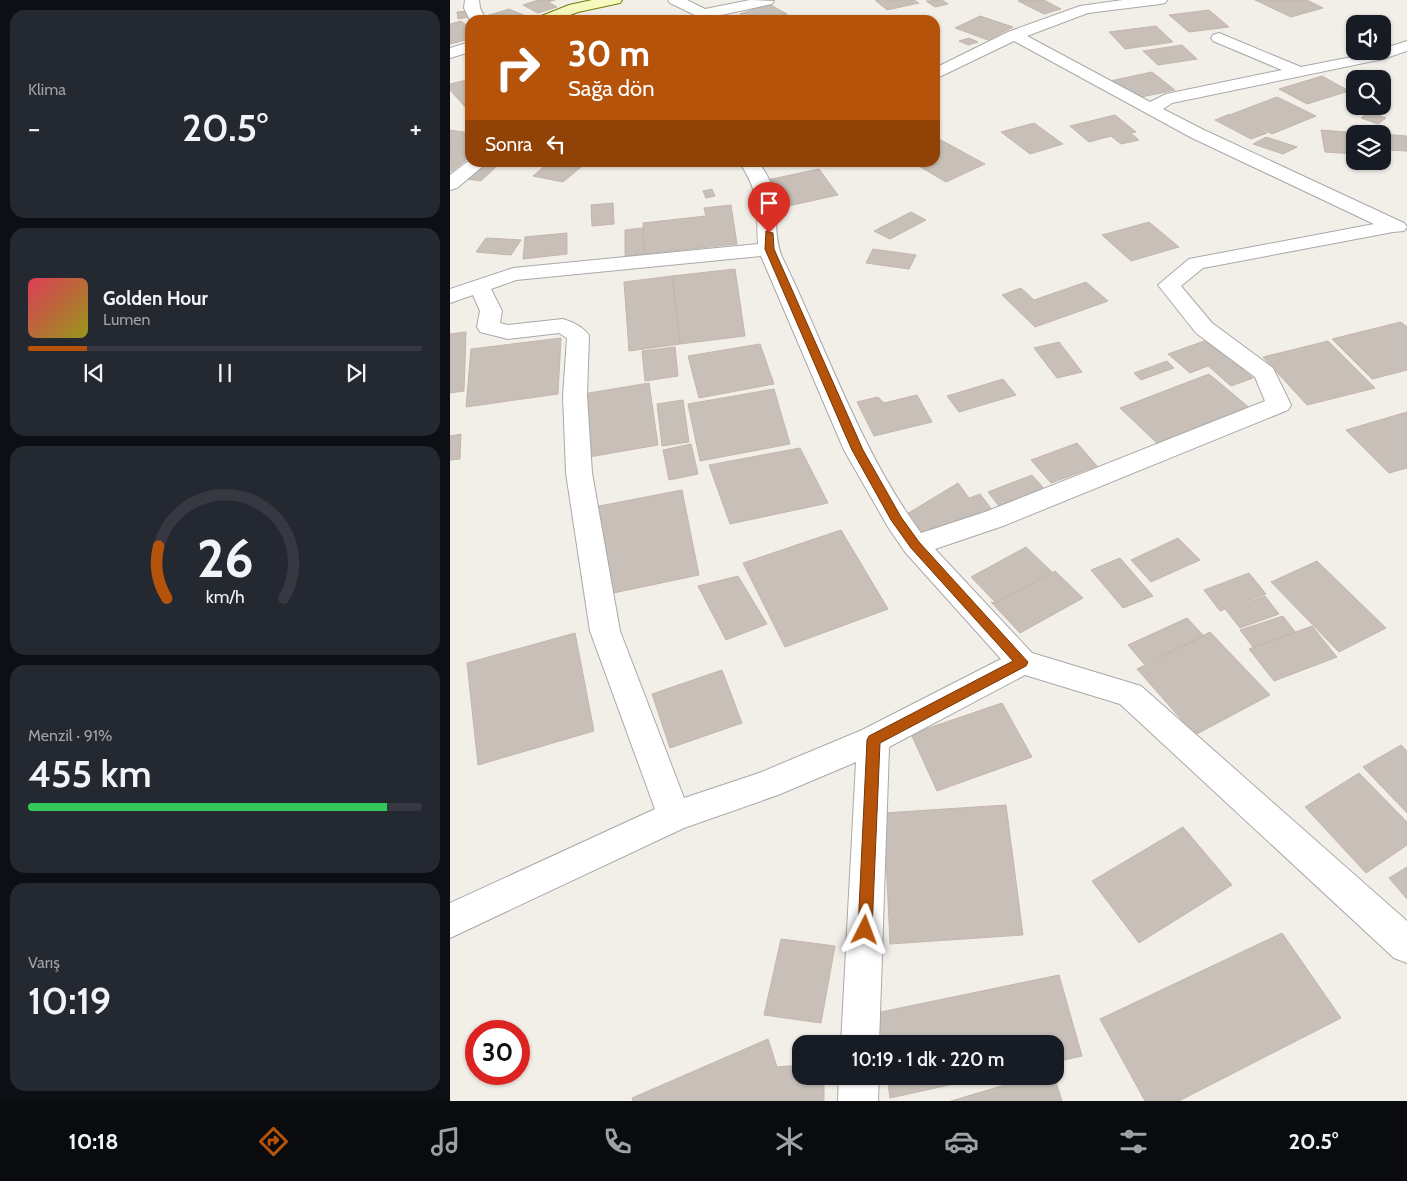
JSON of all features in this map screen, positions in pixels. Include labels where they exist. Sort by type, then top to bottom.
[{"type":"street","points":[[472,0],[472,8],[476,15]]},
{"type":"street","points":[[556,15],[574,8],[615,0]]},
{"type":"street","points":[[676,0],[703,14],[766,1]]},
{"type":"street","points":[[940,72],[1014,35],[1086,9],[1160,0]]},
{"type":"street","points":[[1014,35],[1198,134],[1400,229]]},
{"type":"street","points":[[1219,38],[1300,72]]},
{"type":"street","points":[[1151,109],[1166,99],[1377,56],[1407,46]]},
{"type":"street","points":[[450,54],[465,49]]},
{"type":"street","points":[[450,184],[473,167]]},
{"type":"street","points":[[757,167],[764,188],[769,216],[769,249],[857,450],[897,520],[915,545],[1022,662],[1130,696],[1407,945]]},
{"type":"street","points":[[915,545],[994,519],[1278,406],[1265,372],[1204,328],[1168,285],[1196,263],[1400,229]]},
{"type":"street","points":[[450,296],[513,274],[769,249]]},
{"type":"street","points":[[479,285],[491,311],[488,327],[508,332],[563,326],[578,335],[574,396],[579,473],[605,632],[674,816]]},
{"type":"street","points":[[450,921],[674,816],[766,785],[873,740],[1022,662]]},
{"type":"street","points":[[860,1035],[873,740]]},
{"type":"street","points":[[858,1101],[859,1085]]},
{"type":"building","points":[[538,0],[555,0],[548,2],[557,7],[538,13],[523,5]]},
{"type":"building","points":[[875,0],[914,0],[919,3],[887,10]]},
{"type":"building","points":[[942,0],[948,4],[935,7],[926,1]]},
{"type":"building","points":[[1044,0],[1061,9],[1044,14],[1018,1]]},
{"type":"building","points":[[1255,0],[1307,0],[1323,8],[1291,17]]},
{"type":"building","points":[[769,4],[787,14],[742,15],[740,14]]},
{"type":"building","points":[[509,9],[524,15],[490,15]]},
{"type":"building","points":[[1209,10],[1229,27],[1189,32],[1169,15]]},
{"type":"building","points":[[467,11],[468,15],[458,19],[457,12]]},
{"type":"building","points":[[980,16],[1013,27],[988,40],[955,28]]},
{"type":"building","points":[[461,21],[465,24],[465,40],[450,44],[450,24]]},
{"type":"building","points":[[1156,26],[1173,42],[1125,49],[1109,32]]},
{"type":"building","points":[[969,38],[978,42],[968,45],[959,41]]},
{"type":"building","points":[[1182,45],[1197,59],[1158,65],[1143,51]]},
{"type":"building","points":[[1152,72],[1175,90],[1132,99],[1110,81]]},
{"type":"building","points":[[1322,76],[1346,89],[1346,92],[1307,104],[1279,89]]},
{"type":"building","points":[[465,80],[465,107],[450,90],[450,84]]},
{"type":"building","points":[[1277,97],[1316,116],[1272,134],[1232,114]]},
{"type":"building","points":[[1230,114],[1267,133],[1251,139],[1215,120]]},
{"type":"building","points":[[1115,115],[1136,132],[1131,133],[1139,140],[1121,144],[1111,136],[1089,142],[1070,126]]},
{"type":"building","points":[[1364,115],[1377,115],[1386,118],[1378,124],[1361,118]]},
{"type":"building","points":[[1034,123],[1063,144],[1030,154],[1001,132]]},
{"type":"building","points":[[450,130],[465,132],[465,161],[451,172]]},
{"type":"building","points":[[1321,130],[1346,132],[1346,153],[1325,152]]},
{"type":"building","points":[[1391,135],[1407,136],[1407,151],[1391,150]]},
{"type":"building","points":[[1266,137],[1297,147],[1283,154],[1253,144]]},
{"type":"building","points":[[940,140],[985,164],[946,182],[920,167],[940,167]]},
{"type":"building","points":[[480,167],[496,167],[481,181],[467,179]]},
{"type":"building","points":[[543,167],[581,167],[563,182],[533,176]]},
{"type":"building","points":[[819,169],[838,195],[779,208],[762,181]]},
{"type":"building","points":[[712,189],[715,196],[706,198],[703,191]]},
{"type":"building","points":[[613,203],[614,224],[592,226],[591,205]]},
{"type":"building","points":[[731,205],[737,244],[644,254],[643,223],[706,216],[704,208]]},
{"type":"building","points":[[911,212],[926,220],[890,239],[874,231]]},
{"type":"building","points":[[1149,222],[1179,247],[1131,261],[1102,235]]},
{"type":"building","points":[[643,228],[644,254],[625,256],[625,230]]},
{"type":"building","points":[[567,233],[567,254],[523,259],[525,237]]},
{"type":"building","points":[[486,238],[521,240],[511,255],[476,252]]},
{"type":"building","points":[[873,249],[916,255],[909,269],[866,263]]},
{"type":"building","points":[[735,269],[745,336],[680,344],[672,276]]},
{"type":"building","points":[[672,276],[680,344],[629,351],[624,282]]},
{"type":"building","points":[[1086,282],[1108,301],[1035,327],[1002,295],[1021,288],[1034,300]]},
{"type":"building","points":[[1401,322],[1407,327],[1407,370],[1372,379],[1332,339]]},
{"type":"building","points":[[466,332],[464,391],[450,393],[450,334]]},
{"type":"building","points":[[561,338],[558,394],[466,407],[471,349]]},
{"type":"building","points":[[1207,340],[1253,378],[1231,386],[1208,366],[1190,373],[1168,354]]},
{"type":"building","points":[[1328,341],[1375,388],[1307,405],[1263,357]]},
{"type":"building","points":[[1059,342],[1082,372],[1057,378],[1034,348]]},
{"type":"building","points":[[760,344],[774,384],[699,398],[688,356]]},
{"type":"building","points":[[675,347],[678,376],[645,381],[642,351]]},
{"type":"building","points":[[1167,361],[1174,368],[1141,380],[1134,373]]},
{"type":"building","points":[[1209,374],[1251,409],[1160,446],[1120,408]]},
{"type":"building","points":[[1003,379],[1016,395],[959,412],[947,396]]},
{"type":"building","points":[[649,383],[658,445],[589,457],[583,394]]},
{"type":"building","points":[[774,389],[790,444],[700,461],[688,404]]},
{"type":"building","points":[[917,395],[932,422],[874,436],[857,402],[878,397],[884,403]]},
{"type":"building","points":[[683,400],[689,442],[662,446],[657,404]]},
{"type":"building","points":[[1407,412],[1407,468],[1389,473],[1346,430]]},
{"type":"building","points":[[461,434],[460,459],[450,460],[450,436]]},
{"type":"building","points":[[1077,443],[1097,466],[1051,483],[1031,460]]},
{"type":"building","points":[[691,444],[698,474],[669,480],[663,450]]},
{"type":"building","points":[[800,448],[828,503],[730,524],[709,465]]},
{"type":"building","points":[[1032,475],[1047,492],[1002,510],[988,492]]},
{"type":"building","points":[[958,483],[969,498],[980,494],[996,515],[915,545],[897,520]]},
{"type":"building","points":[[682,490],[699,575],[604,595],[594,507]]},
{"type":"building","points":[[841,530],[888,609],[785,647],[743,563]]},
{"type":"building","points":[[1178,538],[1200,560],[1151,582],[1131,560]]},
{"type":"building","points":[[1026,547],[1052,572],[996,603],[971,577]]},
{"type":"building","points":[[1120,558],[1153,596],[1123,608],[1091,570]]},
{"type":"building","points":[[1317,561],[1386,628],[1339,652],[1271,582]]},
{"type":"building","points":[[1055,571],[1083,598],[1020,633],[991,602],[996,603]]},
{"type":"building","points":[[1249,573],[1266,594],[1220,611],[1204,590]]},
{"type":"building","points":[[738,576],[767,624],[726,640],[698,586]]},
{"type":"building","points":[[1265,596],[1279,614],[1240,628],[1226,610]]},
{"type":"building","points":[[1283,616],[1296,633],[1253,647],[1240,630]]},
{"type":"building","points":[[1187,618],[1204,636],[1144,664],[1128,645]]},
{"type":"building","points":[[1312,626],[1337,657],[1274,681],[1249,649]]},
{"type":"building","points":[[1210,632],[1270,695],[1195,735],[1137,669]]},
{"type":"building","points":[[575,633],[594,731],[478,765],[467,663]]},
{"type":"building","points":[[722,670],[742,723],[670,748],[652,694]]},
{"type":"building","points":[[1002,703],[1032,757],[937,791],[911,734]]},
{"type":"building","points":[[1401,745],[1407,751],[1407,813],[1363,767]]},
{"type":"building","points":[[1359,773],[1407,822],[1407,845],[1366,873],[1305,807]]},
{"type":"building","points":[[1006,805],[1023,935],[890,944],[884,813]]},
{"type":"building","points":[[1183,827],[1232,885],[1139,943],[1092,881]]},
{"type":"building","points":[[1407,867],[1407,899],[1389,878]]},
{"type":"building","points":[[1282,933],[1341,1018],[1179,1101],[1145,1101],[1100,1019]]},
{"type":"building","points":[[781,939],[835,946],[821,1023],[764,1015]]},
{"type":"building","points":[[1059,975],[1082,1056],[1064,1060],[1064,1035],[880,1035],[876,1013]]},
{"type":"building","points":[[768,1039],[777,1067],[792,1066],[792,1085],[824,1085],[824,1101],[633,1101],[632,1098]]},
{"type":"building","points":[[888,1085],[949,1085],[890,1098]]},
{"type":"building","points":[[1005,1085],[1057,1085],[1062,1101],[951,1101]]},
{"type":"route","points":[[769,233],[769,249],[857,450],[897,520],[915,545],[1022,662],[873,740],[865,930]]}]
